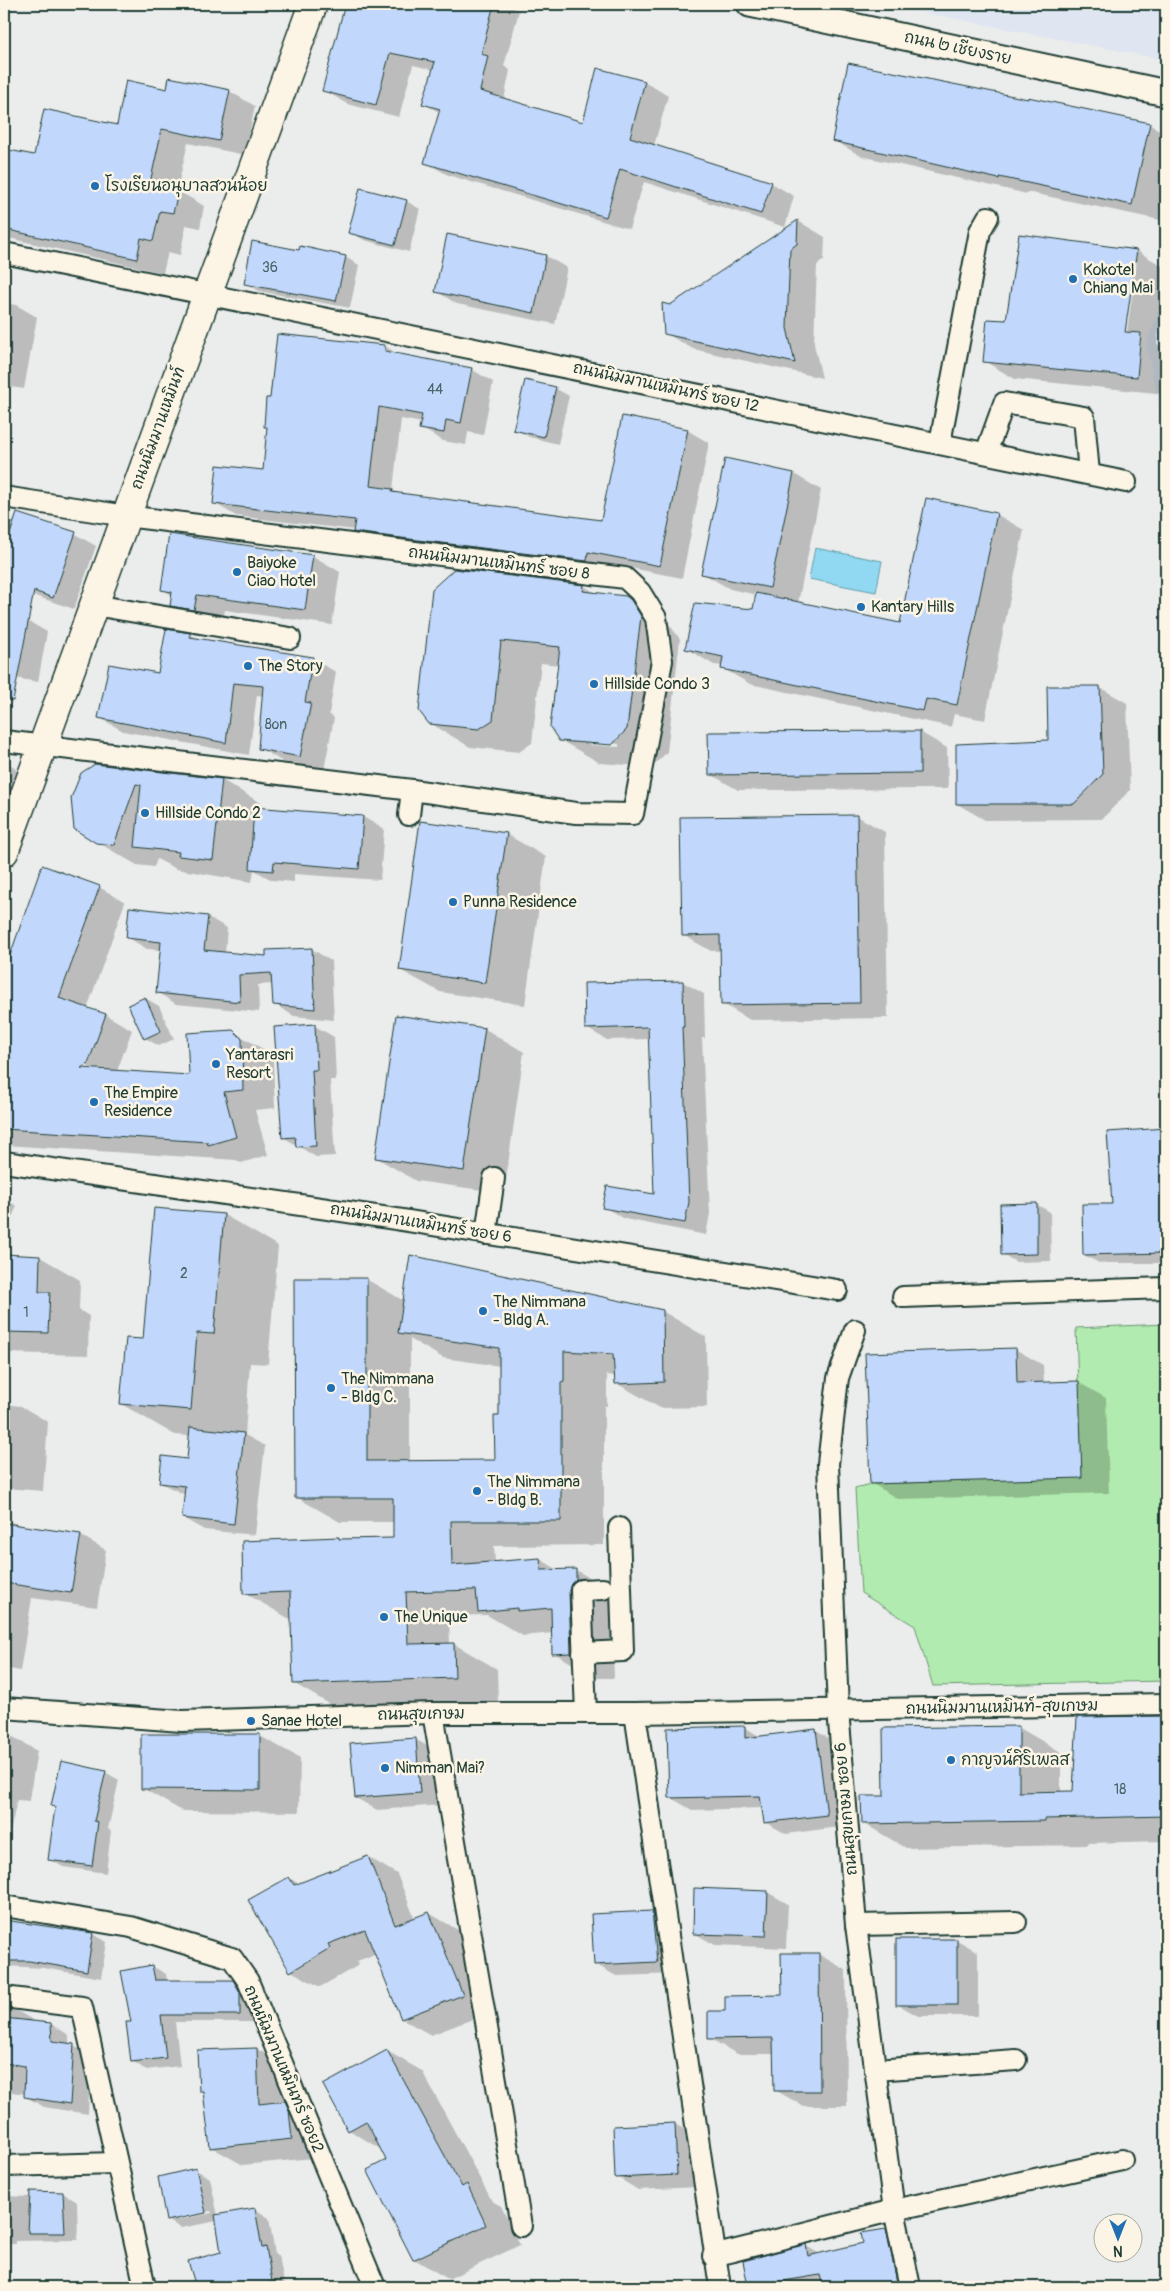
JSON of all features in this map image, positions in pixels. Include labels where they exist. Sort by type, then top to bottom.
[{"type":"main road","name":"ถนนนิมมานเหมินท์","points":[[4,852],[313,4]]},
{"type":"street","name":"ถนน ๒ เชียงราย","points":[[750,4],[1166,93]]},
{"type":"street","points":[[940,443],[980,231],[988,217]]},
{"type":"street","name":"ถนนนิมมานเหมินทร์ ซอย 12","points":[[4,253],[1126,482]]},
{"type":"street","points":[[986,453],[1004,403],[1084,417],[1089,474]]},
{"type":"street","name":"ถนนนิมมานเหมินทร์ ซอย 8","points":[[4,497],[126,516],[625,578],[640,592],[656,618],[662,661],[633,814],[576,813],[412,790]]},
{"type":"street","points":[[94,605],[290,638]]},
{"type":"street","points":[[4,741],[412,790],[409,815]]},
{"type":"street","name":"ถนนนิมมานเหมินทร์ ซอย 6","points":[[4,1162],[486,1234],[837,1290]]},
{"type":"street","points":[[486,1234],[494,1178]]},
{"type":"street","points":[[903,1297],[1166,1288]]},
{"type":"street","name":"ถนนสุขเกษม ซอย 6","points":[[855,1330],[838,1378],[828,1464],[838,1710],[856,1925],[894,2210],[910,2287]]},
{"type":"street","points":[[583,1653],[623,1651],[619,1528]]},
{"type":"street","points":[[586,1712],[580,1590],[603,1589]]},
{"type":"street","name":"ถนนนิมมานเหมินท์-สุขเกษม","points":[[838,1710],[1166,1704]]},
{"type":"street","name":"ถนนสุขเกษม","points":[[4,1708],[182,1721],[434,1712],[635,1713],[838,1710]]},
{"type":"street","points":[[434,1712],[520,2226]]},
{"type":"street","points":[[635,1713],[713,2256],[720,2287]]},
{"type":"street","name":"ถนนนิมมานเหมินทร์ ซอย2","points":[[4,1906],[131,1927],[232,1958],[248,1981],[375,2287]]},
{"type":"street","points":[[856,1925],[1016,1922]]},
{"type":"street","points":[[4,1997],[82,2007],[145,2287]]},
{"type":"street","points":[[875,2070],[1016,2060]]},
{"type":"street","points":[[713,2256],[894,2210],[1122,2160]]},
{"type":"street","points":[[4,2166],[116,2163]]},
{"type":"shaded area","points":[[884,4],[1166,4],[1166,60],[910,10]]},
{"type":"shaded area","points":[[1166,289],[1166,437],[1146,345]]},
{"type":"green space","points":[[1166,1324],[1166,1681],[933,1686],[915,1626],[861,1593],[855,1488],[870,1484],[1081,1477],[1076,1328]]},
{"type":"water","points":[[815,548],[882,561],[876,592],[809,579]]},
{"type":"building","points":[[345,4],[494,4],[481,54],[488,56],[480,91],[583,122],[597,68],[645,81],[630,137],[772,182],[761,214],[620,169],[606,217],[424,163],[440,109],[422,104],[435,62],[390,53],[376,105],[322,91]]},
{"type":"building","points":[[848,63],[1028,99],[1028,97],[1150,123],[1132,205],[999,177],[999,179],[832,141]]},
{"type":"building","name":"โรงเรียนอนุบาลสวนน้อย","points":[[169,77],[230,90],[219,141],[162,129],[150,183],[179,189],[173,213],[160,211],[153,241],[141,238],[137,259],[4,229],[4,149],[34,155],[44,109],[117,125],[126,80],[167,89]]},
{"type":"building","points":[[360,188],[407,200],[395,245],[348,233]]},
{"type":"building","points":[[798,220],[797,244],[790,249],[787,328],[795,363],[664,334],[662,303],[670,305]]},
{"type":"building","points":[[447,234],[546,255],[534,313],[435,292]]},
{"type":"building","points":[[1019,234],[1137,250],[1125,332],[1141,333],[1137,377],[983,362],[987,319],[1006,320]]},
{"type":"building","points":[[252,241],[299,250],[300,246],[346,256],[336,301],[244,284]]},
{"type":"building","points":[[277,334],[385,345],[385,351],[472,368],[461,423],[446,420],[444,433],[419,429],[422,415],[379,407],[370,486],[393,489],[392,492],[601,520],[622,416],[688,429],[660,566],[588,552],[587,561],[353,532],[355,520],[213,504],[217,465],[263,470],[267,427],[264,427],[266,398],[270,398]]},
{"type":"building","points":[[525,380],[556,387],[544,437],[513,430]]},
{"type":"building","points":[[725,458],[794,473],[770,588],[701,574]]},
{"type":"building","points":[[926,498],[997,513],[957,705],[926,699],[923,711],[721,669],[723,657],[685,649],[695,603],[753,609],[756,593],[900,623]]},
{"type":"building","points":[[17,513],[76,532],[53,598],[34,591],[13,701],[4,700],[4,552]]},
{"type":"building","name":"Baiyoke Ciao Hotel","points":[[169,534],[313,555],[305,610],[197,595],[194,610],[170,606],[172,592],[161,590]]},
{"type":"building","name":"Hillside Condo 3","points":[[454,569],[584,585],[583,591],[626,596],[631,600],[641,616],[627,729],[612,745],[559,741],[550,727],[560,647],[501,641],[493,720],[479,729],[429,724],[419,711],[432,589]]},
{"type":"building","points":[[166,629],[190,633],[190,637],[313,657],[305,702],[311,703],[300,757],[258,749],[263,686],[233,683],[226,743],[98,718],[109,664],[158,673]]},
{"type":"building","points":[[1047,686],[1100,686],[1103,774],[1074,804],[956,804],[956,744],[1048,740]]},
{"type":"building","points":[[920,731],[920,773],[709,775],[708,732]]},
{"type":"building","name":"Hillside Condo 2","points":[[95,764],[222,779],[213,860],[178,856],[179,852],[135,847],[141,785],[136,784],[114,845],[96,843],[74,829],[71,798],[81,773]]},
{"type":"building","points":[[254,807],[363,816],[359,869],[274,862],[273,871],[250,869]]},
{"type":"building","points":[[857,815],[860,1003],[721,1005],[720,935],[682,936],[680,817]]},
{"type":"building","name":"Punna Residence","points":[[420,821],[507,833],[485,983],[399,970]]},
{"type":"building","points":[[42,865],[100,886],[59,998],[106,1014],[88,1064],[81,1068],[189,1075],[187,1033],[233,1030],[242,1039],[243,1090],[224,1092],[236,1137],[208,1145],[207,1142],[4,1129],[4,972]]},
{"type":"building","points":[[129,907],[208,916],[204,950],[266,956],[266,950],[312,948],[315,1009],[273,1005],[271,973],[239,975],[240,1002],[156,993],[161,942],[126,938]]},
{"type":"building","points":[[683,981],[684,1027],[682,1027],[689,1202],[685,1223],[602,1208],[607,1186],[654,1194],[648,1027],[585,1029],[584,983]]},
{"type":"building","points":[[145,997],[161,1031],[144,1039],[128,1005]]},
{"type":"building","points":[[396,1015],[485,1028],[464,1171],[375,1158]]},
{"type":"building","points":[[315,1024],[317,1070],[312,1070],[316,1146],[296,1147],[295,1137],[282,1138],[274,1027]]},
{"type":"building","points":[[1166,1128],[1166,1253],[1083,1255],[1082,1204],[1112,1204],[1107,1132]]},
{"type":"building","points":[[1037,1203],[1037,1254],[1001,1255],[1000,1204]]},
{"type":"building","points":[[154,1208],[224,1214],[214,1334],[197,1333],[191,1410],[120,1404],[126,1338],[143,1339]]},
{"type":"building","points":[[4,1254],[40,1256],[39,1292],[50,1292],[48,1333],[4,1332]]},
{"type":"building","points":[[410,1255],[663,1310],[664,1382],[615,1384],[613,1354],[564,1351],[564,1381],[561,1382],[561,1521],[451,1521],[452,1565],[540,1558],[541,1570],[576,1569],[576,1579],[571,1584],[569,1590],[571,1653],[552,1654],[551,1608],[517,1611],[517,1608],[478,1612],[476,1590],[406,1592],[408,1644],[454,1643],[455,1678],[293,1684],[290,1592],[243,1594],[242,1541],[339,1537],[339,1539],[393,1538],[393,1498],[295,1498],[294,1278],[367,1278],[367,1461],[495,1460],[494,1416],[499,1416],[499,1348],[398,1333]]},
{"type":"building","points":[[1016,1348],[1017,1383],[1079,1381],[1082,1478],[870,1484],[865,1353]]},
{"type":"building","points":[[190,1427],[244,1433],[234,1524],[182,1518],[185,1486],[159,1483],[162,1456],[187,1459]]},
{"type":"building","points":[[4,1523],[81,1534],[71,1593],[4,1583]]},
{"type":"building","points":[[1166,1716],[1166,1816],[1045,1819],[1045,1821],[862,1824],[861,1796],[884,1796],[883,1728],[1019,1726],[1019,1792],[1073,1791],[1077,1717]]},
{"type":"building","points":[[745,1726],[745,1738],[816,1729],[827,1815],[764,1823],[760,1796],[669,1798],[667,1728]]},
{"type":"building","points":[[141,1734],[260,1734],[260,1790],[141,1789]]},
{"type":"building","name":"Nimman Mai?","points":[[416,1738],[420,1793],[355,1798],[350,1743]]},
{"type":"building","points":[[61,1761],[106,1771],[94,1821],[98,1822],[92,1866],[48,1860],[55,1807],[51,1806]]},
{"type":"building","points":[[368,1856],[395,1925],[429,1912],[463,1995],[401,2019],[365,1930],[328,1944],[330,1948],[290,1972],[248,1900],[289,1877],[294,1885]]},
{"type":"building","points":[[694,1888],[768,1891],[766,1936],[693,1934]]},
{"type":"building","points":[[652,1911],[657,1962],[594,1965],[591,1914]]},
{"type":"building","points":[[4,1920],[93,1933],[87,1971],[29,1961],[4,1961]]},
{"type":"building","points":[[896,1939],[957,1939],[957,2005],[896,2005]]},
{"type":"building","points":[[781,1953],[819,1953],[820,2091],[774,2091],[773,2038],[708,2039],[708,2011],[725,2011],[725,1996],[782,1995]]},
{"type":"building","points":[[152,1965],[155,1980],[233,1980],[240,1992],[240,2015],[161,2015],[166,2058],[131,2062],[126,2022],[131,2022],[121,1971]]},
{"type":"building","points":[[4,2018],[51,2023],[52,2041],[74,2044],[70,2104],[24,2097],[25,2066],[4,2063]]},
{"type":"building","points":[[257,2048],[259,2104],[285,2101],[289,2110],[292,2139],[210,2148],[203,2091],[199,2091],[197,2050]]},
{"type":"building","points":[[387,2050],[462,2187],[467,2184],[486,2225],[413,2260],[367,2170],[386,2160],[366,2121],[348,2131],[323,2085]]},
{"type":"building","points":[[675,2123],[677,2175],[615,2178],[613,2126]]},
{"type":"building","points":[[196,2168],[206,2213],[166,2221],[158,2177]]},
{"type":"building","points":[[30,2191],[63,2192],[65,2233],[28,2233]]},
{"type":"building","points":[[255,2208],[262,2248],[266,2247],[273,2287],[196,2287],[188,2261],[221,2252],[215,2215]]},
{"type":"building","points":[[886,2229],[897,2282],[866,2287],[823,2287],[820,2275],[748,2287],[743,2261],[806,2244],[808,2256],[863,2243],[861,2233]]},
{"type":"place","name":"โรงเรียนอนุบาลสวนน้อย","points":[[95,186]]},
{"type":"place","name":"Kokotel Chiang Mai","points":[[1073,279]]},
{"type":"place","name":"Baiyoke Ciao Hotel","points":[[237,572]]},
{"type":"place","name":"Kantary Hills","points":[[861,607]]},
{"type":"place","name":"The Story","points":[[248,666]]},
{"type":"place","name":"Hillside Condo 3","points":[[594,684]]},
{"type":"place","name":"Hillside Condo 2","points":[[145,813]]},
{"type":"place","name":"Punna Residence","points":[[453,902]]},
{"type":"place","name":"Yantarasri Resort","points":[[216,1064]]},
{"type":"place","name":"The Empire Residence","points":[[94,1102]]},
{"type":"place","name":"The Nimmana - Bldg A.","points":[[483,1311]]},
{"type":"place","name":"The Nimmana - Bldg C.","points":[[331,1388]]},
{"type":"place","name":"The Nimmana - Bldg B.","points":[[477,1491]]},
{"type":"place","name":"The Unique","points":[[384,1617]]},
{"type":"place","name":"Sanae Hotel","points":[[251,1721]]},
{"type":"place","name":"กาญจน์ศิริเพลส","points":[[951,1760]]},
{"type":"place","name":"Nimman Mai?","points":[[385,1768]]}]
